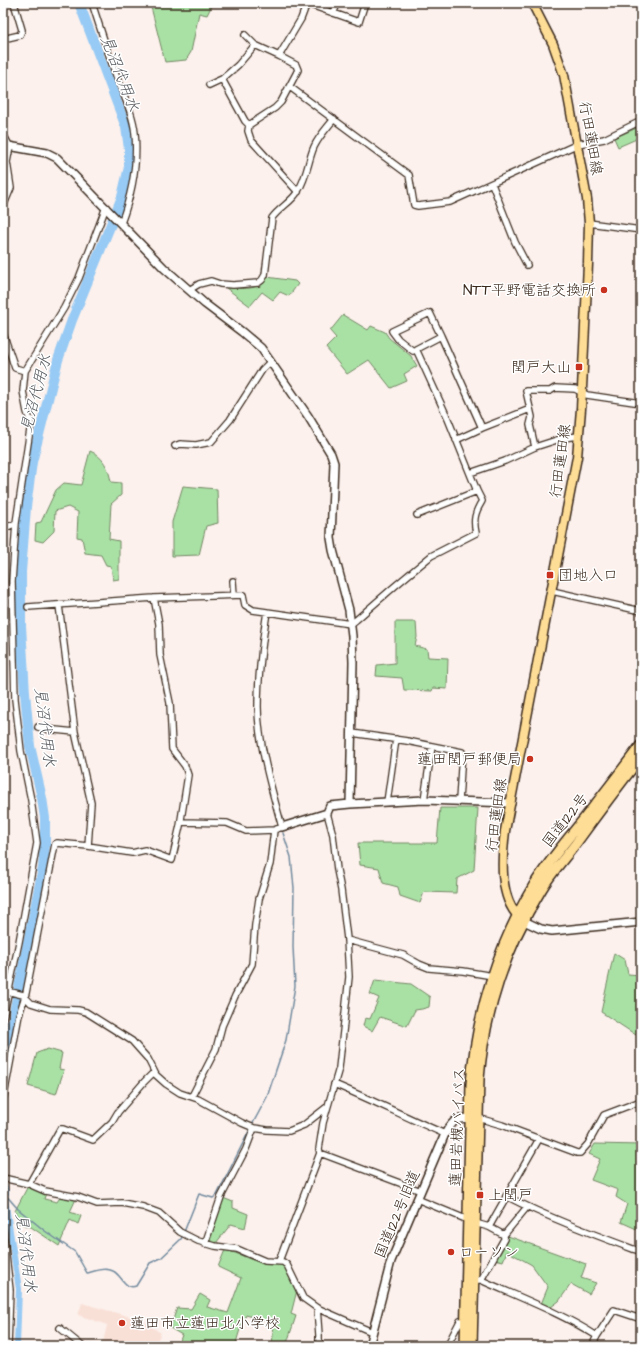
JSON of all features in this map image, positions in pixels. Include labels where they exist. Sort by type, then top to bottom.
[{"type":"highway","name":"国道122号","points":[[521,918],[534,885],[641,745]]},
{"type":"highway","name":"国道122号","points":[[521,918],[546,882],[641,757]]},
{"type":"highway","name":"蓮田岩槻バイパス","points":[[465,1346],[474,1118],[472,1067],[479,1022],[493,976],[521,918]]},
{"type":"highway","name":"蓮田岩槻バイパス","points":[[474,1118],[480,1062],[491,1011],[500,978],[521,918]]},
{"type":"highway","name":"蓮田岩槻バイパス","points":[[471,1222],[477,1280],[472,1346]]},
{"type":"main road","name":"行田蓮田線","points":[[521,918],[508,900],[505,888],[503,847],[578,457],[589,223],[587,198],[578,144],[564,75],[553,44],[532,3]]},
{"type":"street","points":[[3,39],[20,35],[22,30],[14,3]]},
{"type":"street","points":[[92,3],[114,69],[130,110],[135,132],[136,157],[132,188],[128,206],[120,222]]},
{"type":"street","points":[[279,56],[301,18],[306,3],[358,22],[365,3]]},
{"type":"street","points":[[333,13],[338,3]]},
{"type":"street","points":[[245,35],[255,45],[296,65],[298,70],[281,102],[275,108],[249,125],[248,131],[251,140],[298,192]]},
{"type":"street","points":[[209,85],[222,79],[238,65],[255,45]]},
{"type":"street","points":[[222,79],[245,121],[249,125]]},
{"type":"street","points":[[290,87],[410,174],[414,205],[418,206],[450,202],[578,144],[604,139],[641,121]]},
{"type":"street","points":[[189,290],[203,282],[211,281],[220,284],[233,285],[258,283],[262,280],[265,275],[272,218],[276,212],[288,203],[298,192],[313,148],[319,136],[334,119]]},
{"type":"street","points":[[3,134],[6,146],[6,162],[11,188],[3,207]]},
{"type":"street","points":[[6,146],[47,153],[57,158],[164,268],[261,348],[308,416],[332,454],[334,463],[331,538],[351,624],[354,662],[350,804]]},
{"type":"street","points":[[492,184],[515,242],[527,265]]},
{"type":"street","points":[[3,1018],[5,991],[21,934],[37,843],[31,800],[21,751],[15,699],[12,581],[16,523],[31,423],[27,412],[23,391],[24,371],[64,308],[79,278],[107,209]]},
{"type":"street","points":[[589,223],[641,230]]},
{"type":"street","points":[[440,336],[413,351],[398,339],[392,331],[430,312],[482,428]]},
{"type":"street","points":[[3,333],[15,368],[24,371]]},
{"type":"street","points":[[28,607],[154,598],[243,595],[245,605],[253,610],[351,624],[431,556],[476,533],[474,516],[482,501],[416,349]]},
{"type":"street","points":[[175,446],[180,444],[196,445],[211,442],[230,420],[262,370],[271,361]]},
{"type":"street","points":[[535,447],[530,425],[532,417],[526,391],[550,391],[555,388],[575,389],[588,395],[641,403]]},
{"type":"street","points":[[456,440],[530,409]]},
{"type":"street","points":[[470,474],[505,461],[535,447],[563,438],[579,436]]},
{"type":"street","points":[[417,515],[477,491]]},
{"type":"street","points":[[3,529],[16,523]]},
{"type":"street","points":[[233,581],[234,595]]},
{"type":"street","points":[[552,591],[641,611]]},
{"type":"street","points":[[4,1096],[19,1015],[48,885],[53,848],[55,844],[88,846],[132,853],[145,850],[172,860],[181,822],[188,775],[185,766],[172,749],[170,703],[160,655],[159,624],[154,598]]},
{"type":"street","points":[[60,605],[75,732],[91,804],[88,846]]},
{"type":"street","points":[[267,612],[260,660],[258,708],[260,732],[264,752],[282,827]]},
{"type":"street","points":[[38,728],[75,732]]},
{"type":"street","points":[[352,733],[396,739],[462,752],[459,801]]},
{"type":"street","points":[[387,802],[396,739]]},
{"type":"street","points":[[424,800],[432,746]]},
{"type":"street","points":[[279,1262],[320,1153],[319,1149],[323,1122],[339,1068],[347,998],[347,940],[333,834],[327,813],[330,806],[424,800],[511,802]]},
{"type":"street","points":[[181,822],[227,823],[246,831],[274,830],[327,813]]},
{"type":"street","points":[[192,1096],[216,1050],[222,1026],[235,996],[252,964],[255,924],[259,899],[270,864],[274,830]]},
{"type":"street","points":[[521,918],[541,929],[552,931],[641,922]]},
{"type":"street","points":[[347,940],[403,956],[429,968],[463,971],[493,976]]},
{"type":"street","points":[[5,991],[24,996],[31,1003],[50,1009],[78,1010],[86,1012],[132,1041],[148,1059],[154,1072],[166,1084],[180,1093],[192,1096],[254,1128],[279,1132],[288,1131],[304,1125],[327,1107]]},
{"type":"street","points":[[29,1184],[60,1129],[63,1128],[93,1140],[112,1122],[118,1112],[154,1072]]},
{"type":"street","points":[[334,1084],[445,1134]]},
{"type":"street","points":[[474,1118],[502,1125],[580,1153],[588,1144],[604,1115],[641,1101]]},
{"type":"street","name":"国道122号旧道","points":[[369,1346],[391,1262],[445,1134],[451,1124],[456,1120],[474,1118]]},
{"type":"street","points":[[205,1244],[220,1197],[246,1149],[254,1128]]},
{"type":"street","points":[[489,1227],[539,1139]]},
{"type":"street","points":[[320,1153],[421,1191]]},
{"type":"street","points":[[3,1178],[29,1184],[46,1191],[78,1197],[98,1204],[122,1202],[153,1210],[159,1213],[186,1236],[205,1244],[237,1249],[265,1261],[279,1262],[287,1265],[303,1298],[316,1308],[372,1332]]},
{"type":"street","points":[[506,1196],[527,1207],[603,1238],[641,1251]]},
{"type":"street","points":[[417,1199],[471,1222],[489,1227],[504,1235]]},
{"type":"street","points":[[527,1207],[504,1235],[504,1239],[477,1280],[551,1310],[597,1336]]},
{"type":"street","points":[[3,1230],[10,1290],[8,1346]]},
{"type":"street","points":[[316,1308],[320,1335],[319,1346]]},
{"type":"street","points":[[592,1346],[614,1310],[641,1319]]},
{"type":"street","points":[[447,1346],[460,1321],[466,1321]]},
{"type":"street","points":[[60,1328],[82,1346]]},
{"type":"shaded area","name":"蓮田市立蓮田北小学校","points":[[82,1303],[141,1320],[161,1333],[155,1346],[102,1346],[107,1325],[78,1315]]},
{"type":"green space","points":[[150,3],[213,3],[207,15],[199,13],[191,52],[186,60],[165,62]]},
{"type":"green space","points":[[641,126],[641,137],[618,147],[614,138]]},
{"type":"green space","points":[[267,277],[295,281],[298,284],[289,296],[280,292],[273,300],[262,292],[250,306],[226,288],[254,287],[263,282]]},
{"type":"green space","points":[[343,315],[368,330],[371,326],[385,332],[389,338],[411,356],[417,366],[404,374],[407,381],[391,388],[369,360],[347,374],[326,348],[336,338],[330,331]]},
{"type":"green space","points":[[90,451],[95,453],[105,464],[109,472],[111,482],[121,483],[121,495],[111,504],[109,539],[119,541],[119,579],[113,580],[111,566],[106,565],[101,555],[85,553],[82,538],[77,537],[78,512],[68,507],[55,511],[54,531],[43,542],[35,540],[36,523],[41,522],[56,490],[64,483],[81,485]]},
{"type":"green space","points":[[183,486],[217,489],[218,523],[206,526],[199,555],[172,556],[172,522]]},
{"type":"green space","points":[[395,622],[416,622],[417,637],[415,646],[427,649],[428,657],[448,658],[447,689],[433,688],[432,691],[404,690],[402,678],[376,676],[377,665],[395,663]]},
{"type":"green space","points":[[440,808],[478,808],[474,870],[457,879],[456,893],[424,892],[420,903],[400,896],[398,887],[383,883],[379,868],[360,865],[358,843],[437,843]]},
{"type":"green space","points":[[614,953],[625,960],[628,974],[641,975],[641,1026],[636,1035],[601,1012]]},
{"type":"green space","points":[[375,980],[411,984],[430,997],[429,1007],[415,1010],[407,1026],[380,1017],[372,1031],[363,1026],[365,1018],[370,1019],[379,998],[370,994]]},
{"type":"green space","points":[[48,1049],[62,1053],[59,1069],[64,1070],[56,1094],[28,1086],[37,1053]]},
{"type":"green space","points":[[595,1144],[641,1145],[641,1231],[621,1222],[627,1204],[616,1197],[618,1190],[591,1180],[600,1159],[589,1154]]},
{"type":"green space","points":[[28,1186],[46,1193],[44,1199],[57,1202],[61,1196],[76,1199],[70,1212],[81,1216],[78,1224],[70,1220],[59,1246],[31,1227],[19,1223],[15,1211]]},
{"type":"green space","points":[[223,1198],[233,1202],[233,1208],[248,1214],[245,1228],[231,1224],[216,1243],[208,1240]]},
{"type":"green space","points":[[508,1236],[586,1264],[581,1278],[596,1283],[589,1294],[571,1284],[559,1301],[551,1307],[541,1304],[548,1287],[532,1265],[507,1251],[503,1261],[495,1259]]},
{"type":"green space","points":[[225,1250],[259,1262],[286,1265],[297,1290],[291,1314],[296,1316],[286,1346],[272,1346],[274,1323],[246,1315],[235,1346],[178,1346],[182,1335],[170,1328],[177,1308],[191,1309],[200,1294],[210,1300],[207,1307],[228,1313],[241,1278],[218,1267]]},
{"type":"waterway","name":"見沼代用水","points":[[3,1068],[43,868],[45,844],[45,818],[42,798],[30,746],[21,626],[21,572],[26,507],[32,462],[58,360],[72,320],[122,197],[129,167],[129,149],[126,127],[79,3]]},
{"type":"waterway","points":[[252,1125],[267,1097],[286,1040],[295,986],[293,947],[294,888],[291,857],[283,833]]},
{"type":"waterway","points":[[184,1232],[199,1194],[213,1198],[217,1195],[250,1129]]},
{"type":"waterway","name":"見沼代用水","points":[[3,1188],[4,1193]]},
{"type":"waterway","points":[[4,1193],[18,1209],[45,1231],[75,1252],[87,1273],[107,1269],[116,1273],[126,1284],[132,1287],[136,1286],[150,1263],[161,1258],[181,1239],[183,1235]]},
{"type":"waterway","name":"見沼代用水","points":[[4,1193],[19,1289],[17,1346]]},
{"type":"place","name":"NTT平野電話交換所","points":[[604,290]]},
{"type":"place","name":"閏戸大山","points":[[579,367]]},
{"type":"place","name":"団地入口","points":[[550,575]]},
{"type":"place","name":"蓮田閏戸郵便局","points":[[530,759]]},
{"type":"place","name":"上閏戸","points":[[480,1195]]},
{"type":"place","name":"ローソン","points":[[451,1252]]},
{"type":"place","name":"蓮田市立蓮田北小学校","points":[[122,1323]]}]
